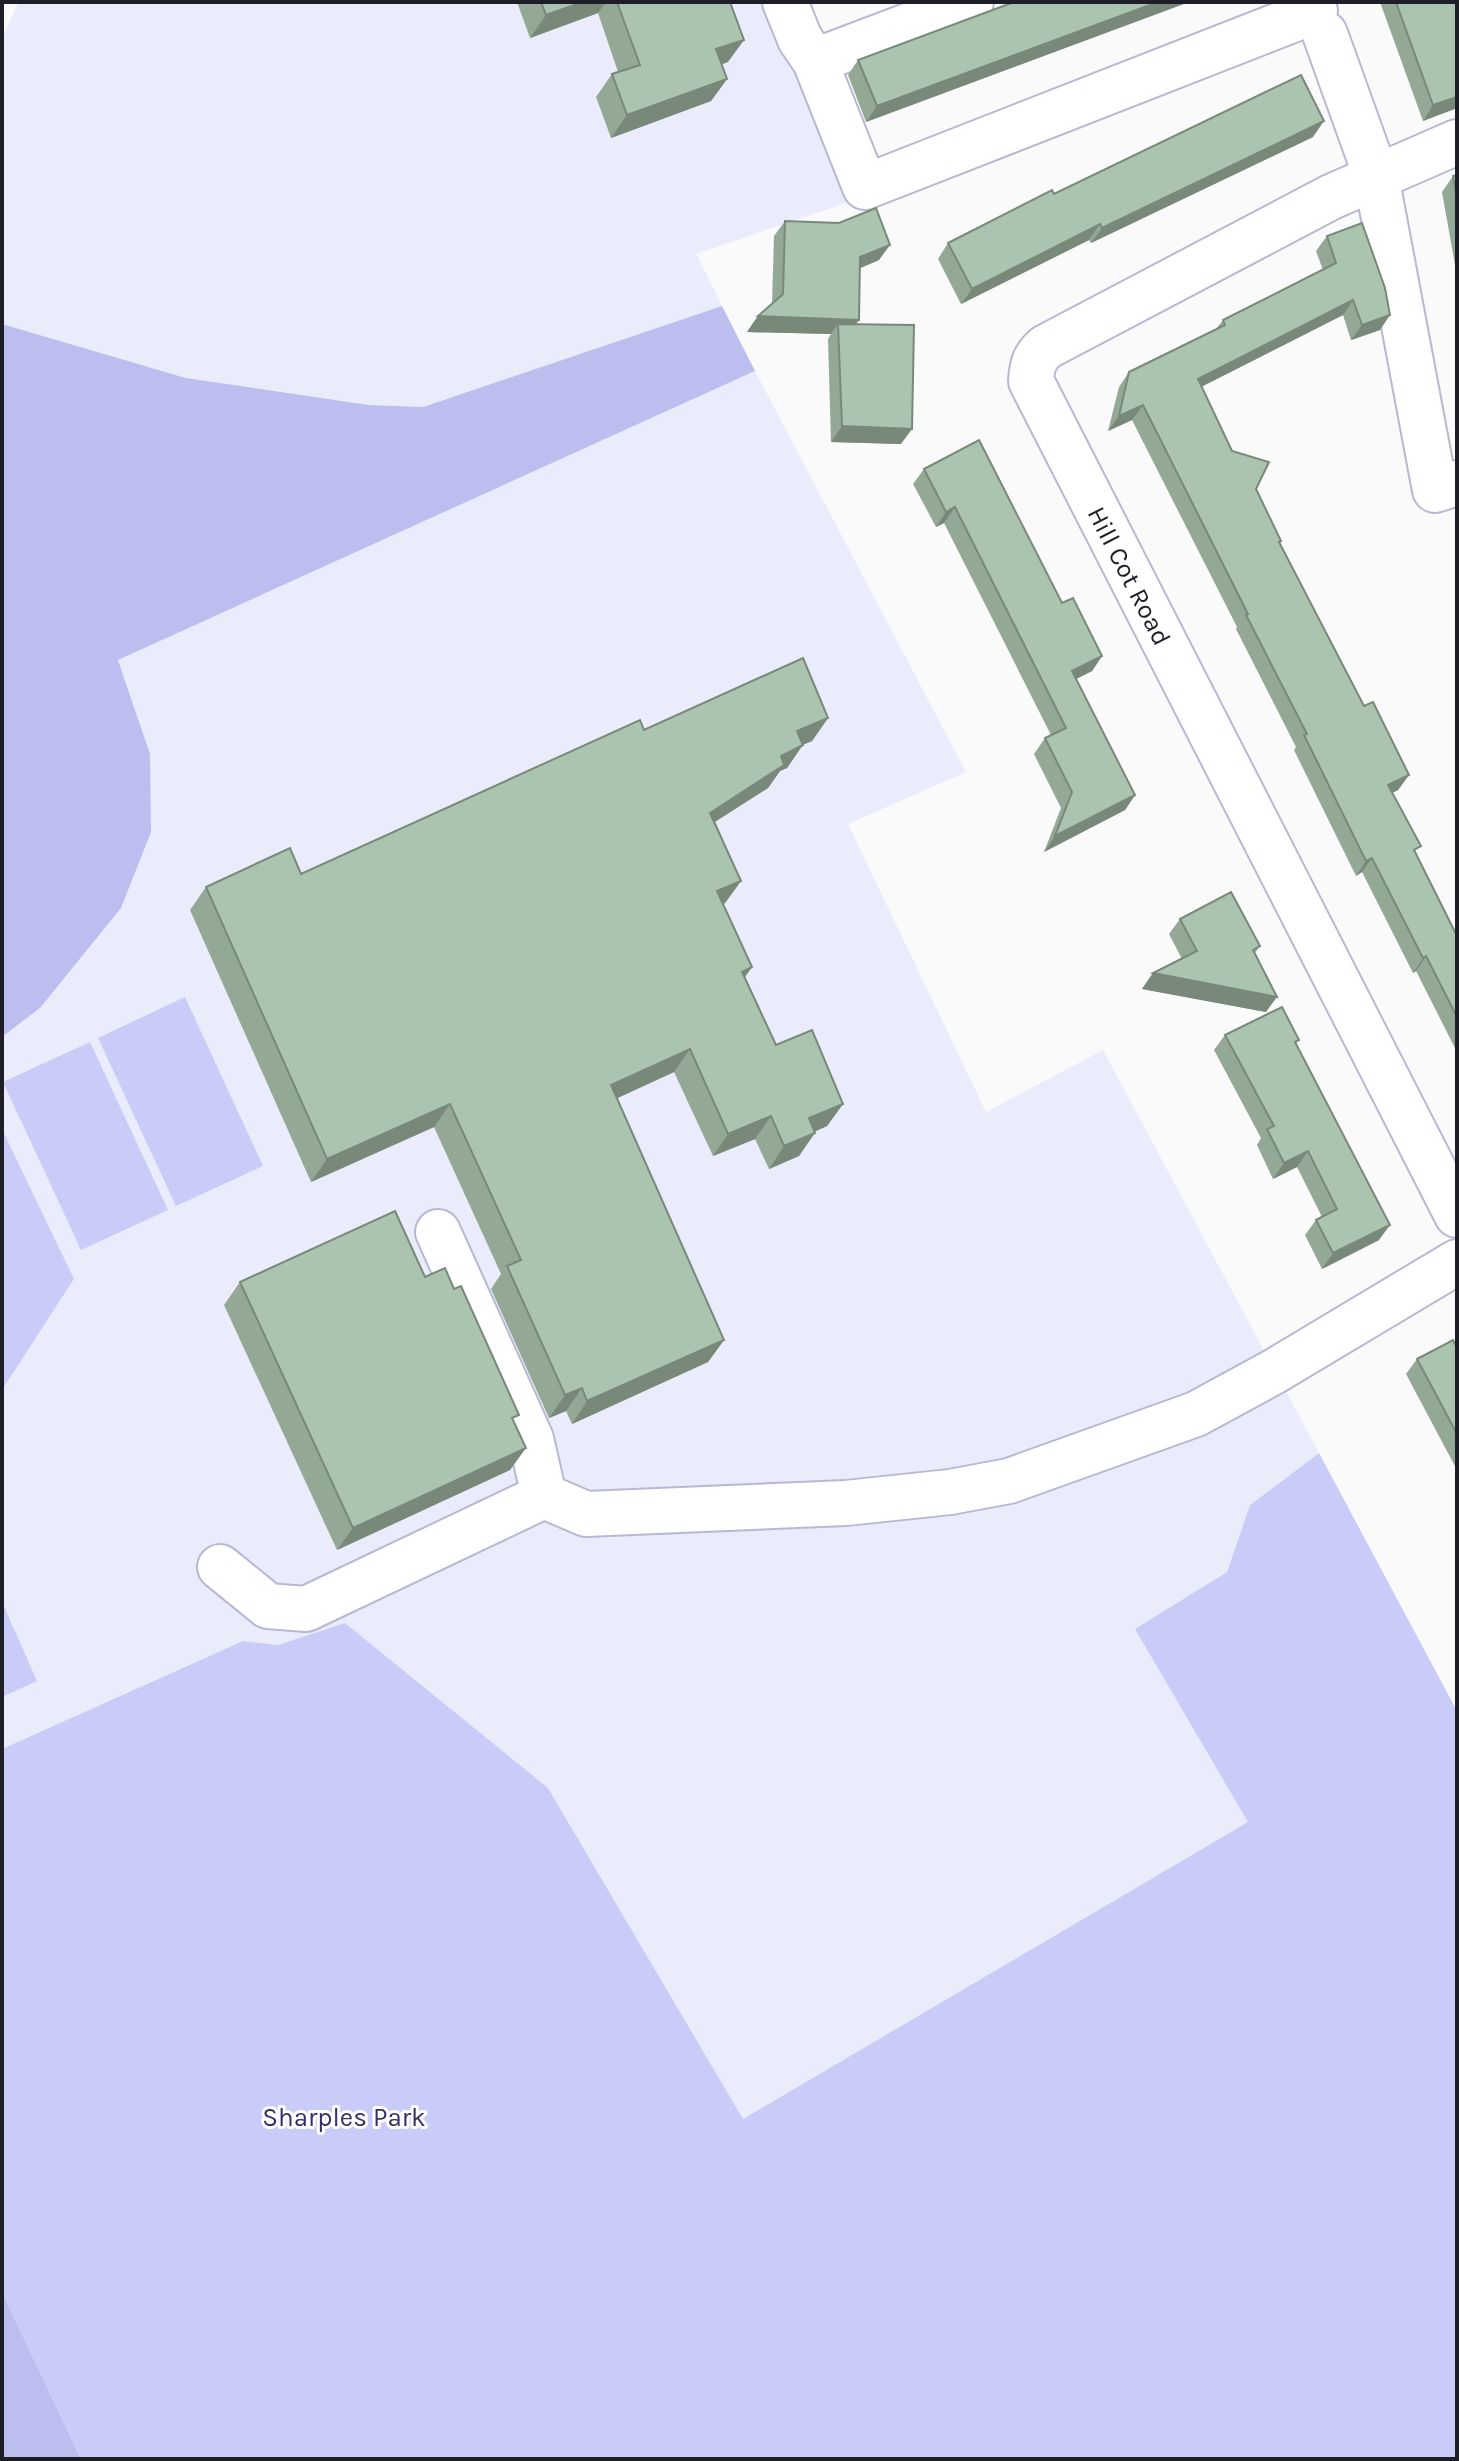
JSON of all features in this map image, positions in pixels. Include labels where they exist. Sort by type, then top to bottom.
[{"type":"street","points":[[785,2],[800,39],[815,61],[865,187],[1315,11],[1376,176],[1435,490],[1457,483]]},
{"type":"street","points":[[815,61],[971,2]]},
{"type":"street","name":"Hill Cot Road","points":[[1457,142],[1317,204],[1046,347],[1037,355],[1031,381],[1457,1215]]},
{"type":"street","points":[[438,1232],[531,1439],[544,1496]]},
{"type":"street","points":[[220,1567],[268,1606],[306,1609],[544,1496],[586,1514],[846,1503],[950,1492],[1009,1481],[1196,1414],[1275,1371],[1457,1262]]},
{"type":"shaded area","points":[[19,2],[772,2],[849,202],[696,254],[722,306],[423,407],[369,405],[186,378],[2,324],[2,38]]},
{"type":"shaded area","points":[[722,306],[755,371],[118,660],[150,754],[151,832],[121,908],[40,1008],[2,1037],[2,324],[186,378],[369,405],[423,407]]},
{"type":"shaded area","points":[[755,371],[966,772],[848,824],[986,1112],[1103,1050],[1319,1453],[1250,1505],[1227,1572],[1136,1629],[1249,1822],[743,2119],[548,1788],[345,1623],[278,1645],[243,1641],[2,1749],[2,1390],[74,1279],[2,1129],[2,1037],[40,1008],[150,754],[118,660]]},
{"type":"shaded area","points":[[2,2292],[81,2459],[2,2459]]},
{"type":"green space","points":[[185,997],[263,1166],[176,1206],[98,1038]]},
{"type":"green space","points":[[90,1042],[168,1210],[81,1250],[3,1082]]},
{"type":"green space","points":[[2,1129],[74,1279],[2,1390]]},
{"type":"green space","name":"Sharples Park","points":[[1319,1453],[1457,1711],[1457,2459],[81,2459],[2,2292],[2,1749],[243,1641],[278,1645],[345,1623],[548,1788],[743,2119],[1248,1822],[1135,1629],[1227,1572],[1250,1505]]},
{"type":"green space","points":[[2,1602],[37,1681],[2,1697]]},
{"type":"building","points":[[541,2],[583,2],[546,15]]},
{"type":"building","points":[[617,2],[730,2],[744,40],[716,49],[727,79],[627,115],[612,74],[640,65]]},
{"type":"building","points":[[1014,2],[1158,2],[877,106],[858,60]]},
{"type":"building","points":[[1396,2],[1457,2],[1457,97],[1433,105]]},
{"type":"building","points":[[1301,75],[1324,121],[1102,228],[1100,224],[972,289],[948,243],[1052,190],[1054,194]]},
{"type":"building","points":[[1457,175],[1457,198],[1453,176]]},
{"type":"building","points":[[876,208],[890,245],[860,257],[859,320],[758,316],[783,294],[785,221],[839,223]]},
{"type":"building","points":[[1362,223],[1385,288],[1390,315],[1362,325],[1353,300],[1198,379],[1232,451],[1269,462],[1256,489],[1279,542],[1364,706],[1373,702],[1409,775],[1388,785],[1421,846],[1414,850],[1457,936],[1457,1017],[1372,858],[1366,861],[1304,735],[1307,734],[1143,405],[1119,416],[1129,372],[1225,325],[1223,320],[1336,263],[1327,236]]},
{"type":"building","points":[[838,324],[914,325],[912,429],[842,426]]},
{"type":"building","points":[[979,440],[1062,603],[1073,598],[1102,656],[1072,671],[1135,795],[1055,836],[1072,792],[1045,738],[1066,728],[955,507],[946,512],[924,469]]},
{"type":"building","points":[[803,658],[828,718],[797,731],[803,745],[781,756],[784,765],[710,813],[741,881],[717,891],[752,967],[742,972],[776,1045],[812,1030],[843,1104],[809,1118],[815,1133],[784,1146],[771,1116],[728,1134],[690,1049],[611,1085],[724,1340],[587,1401],[582,1388],[565,1395],[507,1266],[521,1260],[450,1104],[327,1159],[206,887],[290,848],[301,874],[640,720],[644,730]]},
{"type":"building","points":[[1231,892],[1260,946],[1253,950],[1277,997],[1153,973],[1197,951],[1180,919]]},
{"type":"building","points":[[1282,1007],[1299,1040],[1295,1042],[1390,1225],[1333,1253],[1316,1220],[1337,1209],[1308,1151],[1284,1163],[1267,1129],[1274,1126],[1225,1035]]},
{"type":"building","points":[[395,1211],[425,1277],[445,1268],[454,1289],[461,1286],[519,1415],[512,1418],[526,1448],[353,1528],[240,1282]]},
{"type":"building","points":[[1453,1340],[1457,1348],[1457,1434],[1417,1359]]}]
